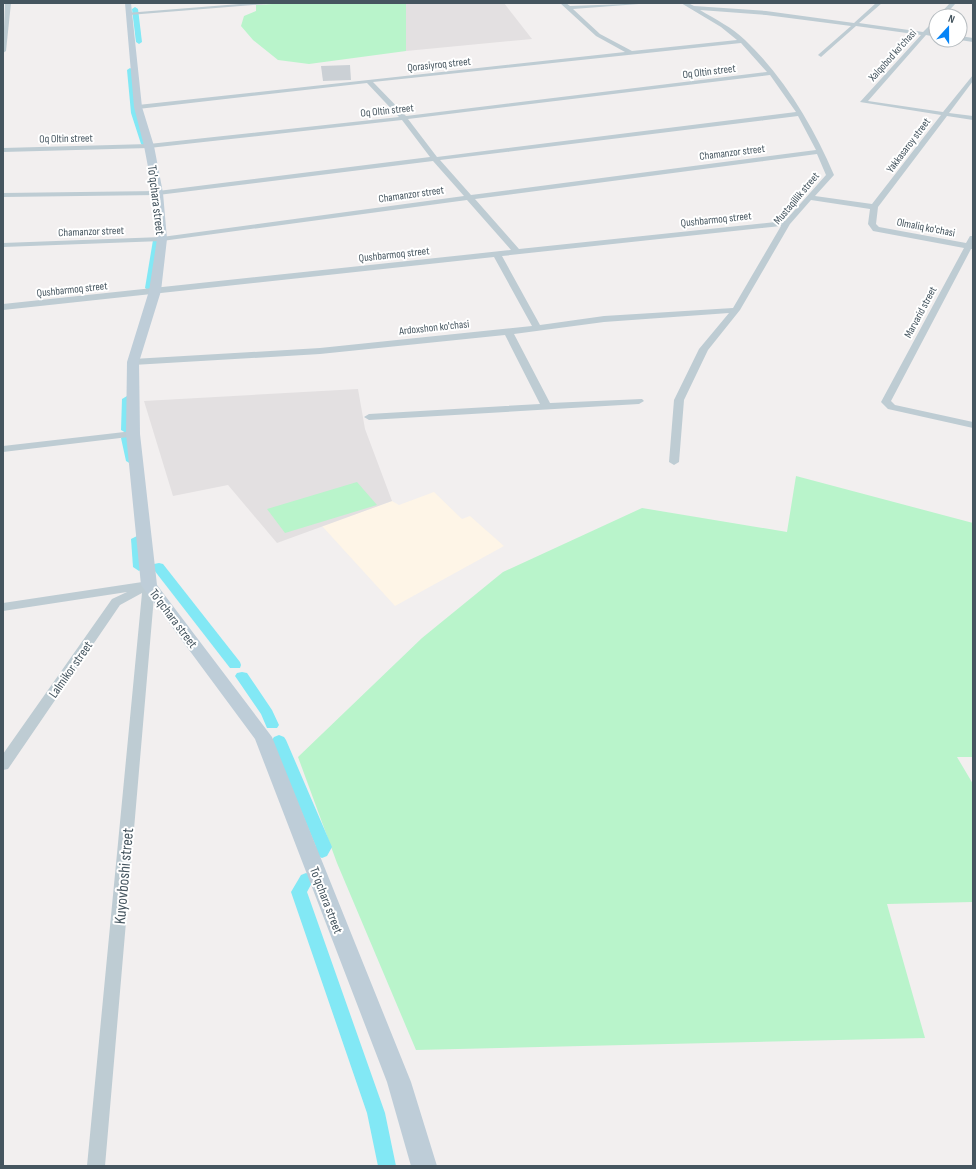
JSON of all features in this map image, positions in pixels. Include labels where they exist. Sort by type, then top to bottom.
[{"type":"street","points":[[3,52],[8,3]]},
{"type":"street","points":[[3,4],[12,3]]},
{"type":"street","points":[[128,8],[274,3]]},
{"type":"street","points":[[563,3],[598,35],[631,53]]},
{"type":"street","points":[[568,8],[649,3]]},
{"type":"street","name":"Mustaqillik street","points":[[674,462],[679,400],[704,349],[736,310],[787,223],[830,175],[821,151],[795,106],[773,73],[743,41],[684,3]]},
{"type":"street","points":[[821,55],[879,3]]},
{"type":"street","points":[[693,8],[720,6],[928,34]]},
{"type":"street","name":"To'qchara street","points":[[128,8],[138,108],[149,146],[158,193],[162,239],[155,291],[133,362],[133,434],[148,585],[264,737],[399,1082],[424,1166]]},
{"type":"street","points":[[766,13],[773,8]]},
{"type":"street","name":"Xalqobod ko'chasi","points":[[928,30],[863,102],[945,114]]},
{"type":"street","name":"Qorasiyroq street","points":[[138,108],[226,96],[369,82],[743,41]]},
{"type":"street","name":"Oq Oltin street","points":[[3,150],[149,146],[404,118],[773,73]]},
{"type":"street","name":"Yakkasaroy street","points":[[874,207],[973,77]]},
{"type":"street","points":[[369,82],[404,118],[434,158],[517,252]]},
{"type":"street","points":[[3,195],[158,193],[799,114]]},
{"type":"street","points":[[945,114],[973,118]]},
{"type":"street","name":"Chamanzor street","points":[[3,245],[162,239],[821,151]]},
{"type":"street","points":[[811,198],[874,207]]},
{"type":"street","name":"Olmaliq ko'chasi","points":[[874,207],[872,224],[876,229],[972,244]]},
{"type":"street","name":"Qushbarmoq street","points":[[3,307],[787,223]]},
{"type":"street","name":"Marvarid street","points":[[972,244],[886,402],[892,407],[973,425]]},
{"type":"street","points":[[497,254],[537,327]]},
{"type":"street","name":"Ardoxshon ko'chasi","points":[[133,362],[320,350],[508,332],[604,319],[736,310]]},
{"type":"street","points":[[508,332],[547,407]]},
{"type":"street","points":[[369,417],[639,401]]},
{"type":"street","points":[[3,448],[133,434]]},
{"type":"street","points":[[3,607],[148,585]]},
{"type":"street","name":"Lalmikor street","points":[[3,765],[116,602],[148,585]]},
{"type":"street","name":"Kuyovboshi street","points":[[96,1166],[148,585]]},
{"type":"shaded area","points":[[406,3],[504,3],[532,39],[406,51]]},
{"type":"shaded area","points":[[358,389],[365,429],[392,501],[277,543],[228,485],[173,496],[144,401]]},
{"type":"shaded area","points":[[434,492],[462,519],[470,516],[504,546],[395,606],[322,526],[392,501],[399,505]]},
{"type":"green space","points":[[288,3],[406,3],[406,51],[309,64],[278,60],[253,40],[241,26],[244,16],[256,11],[256,5]]},
{"type":"green space","points":[[796,476],[973,523],[973,757],[957,757],[973,784],[973,902],[887,904],[925,1038],[416,1050],[337,863],[298,757],[422,638],[503,572],[642,508],[787,532]]},
{"type":"green space","points":[[357,482],[377,505],[285,533],[267,509]]},
{"type":"building","points":[[350,65],[351,80],[323,81],[321,66]]},
{"type":"waterway","points":[[135,9],[139,42]]},
{"type":"waterway","points":[[130,70],[134,113],[144,144]]},
{"type":"waterway","points":[[149,288],[156,242]]},
{"type":"waterway","points":[[126,430],[127,399]]},
{"type":"waterway","points":[[126,438],[131,461]]},
{"type":"waterway","points":[[137,539],[139,567]]},
{"type":"waterway","points":[[158,567],[235,665]]},
{"type":"waterway","points":[[242,676],[267,713],[272,725]]},
{"type":"waterway","points":[[279,740],[324,847],[322,852]]},
{"type":"waterway","points":[[306,879],[299,892],[376,1113],[387,1166]]}]
